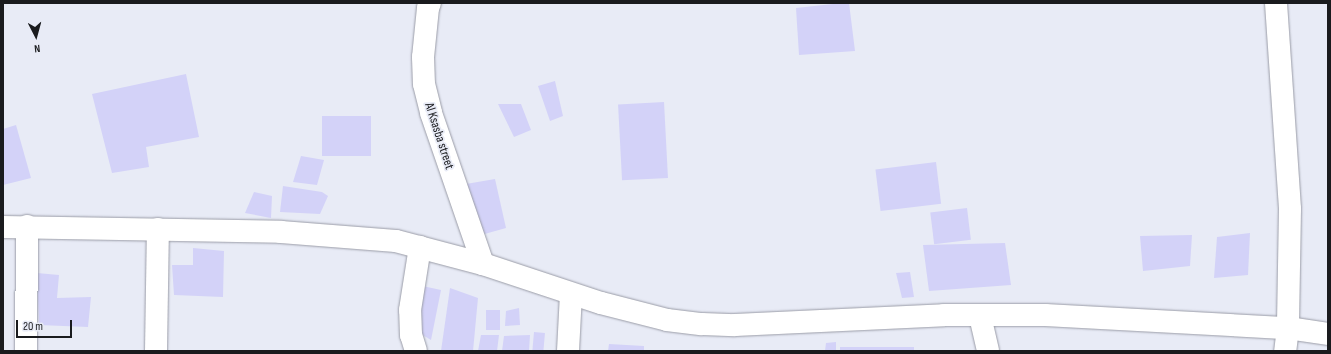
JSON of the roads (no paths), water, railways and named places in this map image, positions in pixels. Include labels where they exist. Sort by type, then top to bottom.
[{"type":"street","name":"Al Ksasba street","points":[[430,3],[428,8],[422,57],[424,84],[430,113],[483,264]]},
{"type":"street","points":[[1276,3],[1290,209],[1288,328],[1285,351]]},
{"type":"street","points":[[3,227],[27,226],[281,232],[396,241],[483,264],[571,294],[667,320],[702,324],[735,325],[944,315],[1045,315],[1288,328],[1328,334]]},
{"type":"street","points":[[26,351],[27,226]]},
{"type":"street","points":[[156,351],[158,229]]},
{"type":"street","points":[[416,351],[411,335],[410,310],[420,247]]},
{"type":"street","points":[[568,351],[571,294]]},
{"type":"street","points":[[980,316],[988,351]]}]
